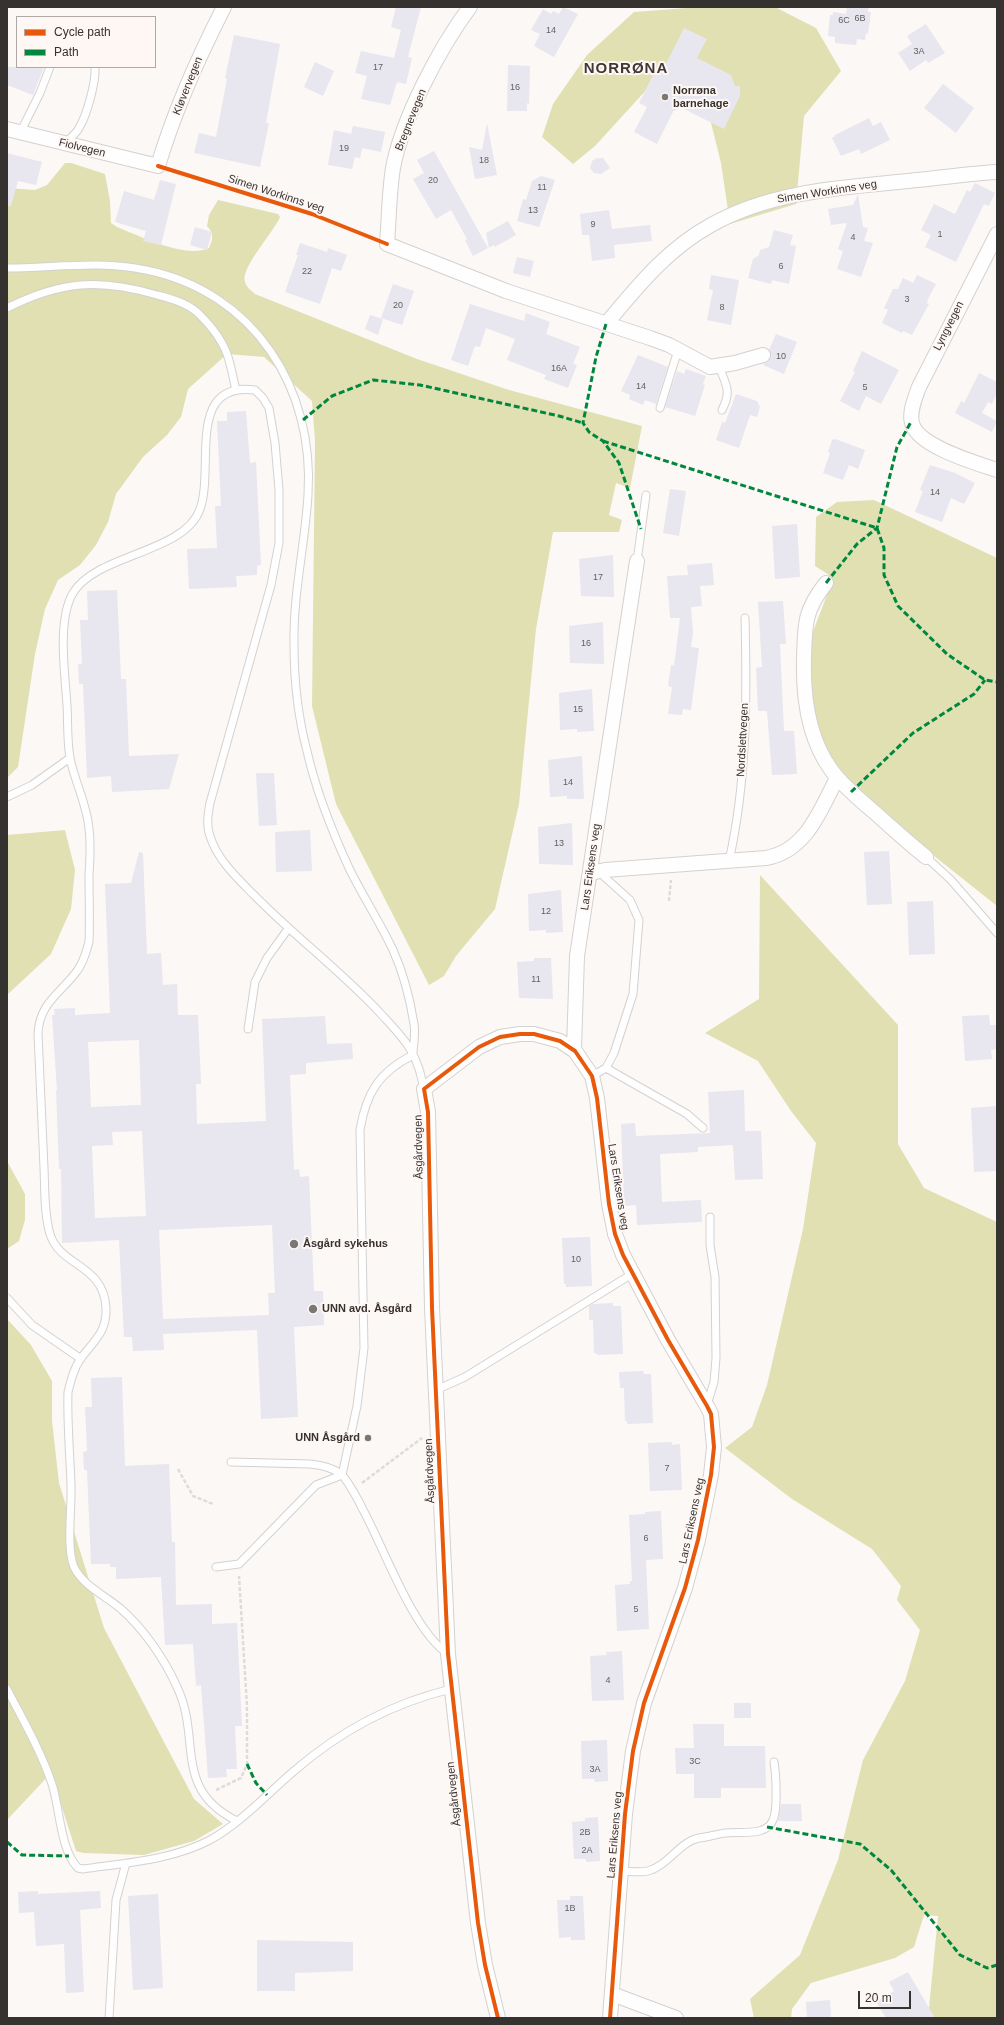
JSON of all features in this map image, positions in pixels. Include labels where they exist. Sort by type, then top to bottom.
[{"type":"street","name":"Kløvervegen","points":[[158,166],[164,144],[187,87],[224,7]]},
{"type":"street","name":"Bregnevegen","points":[[470,7],[436,61],[405,130],[393,168],[387,244],[506,291],[606,324]]},
{"type":"street","name":"Fiolvegen","points":[[13,131],[158,166]]},
{"type":"street","name":"Simen Workinns veg","points":[[606,324],[639,283],[654,267],[678,247],[710,225],[757,205],[792,195],[847,186],[997,172]]},
{"type":"street","name":"Lyngvegen","points":[[997,234],[919,387],[912,411],[911,422],[914,430],[926,440],[957,456],[997,470]]},
{"type":"street","points":[[606,324],[650,338],[678,350],[710,367],[763,355]]},
{"type":"street","name":"Lars Eriksens veg","points":[[610,2018],[627,1792],[638,1724],[685,1588],[706,1506],[711,1475],[714,1436],[711,1414],[671,1347],[632,1274],[615,1234],[609,1204],[597,1098],[592,1076],[574,1049],[577,1009],[576,974],[594,872],[637,561]]},
{"type":"street","points":[[826,583],[814,598],[808,612],[805,637],[804,687],[809,723],[823,756],[838,778],[861,802],[926,857]]},
{"type":"street","points":[[594,872],[776,856],[792,848],[809,830],[838,778]]},
{"type":"street","points":[[424,1089],[479,1047],[500,1037],[520,1034],[534,1034],[560,1041],[574,1049]]},
{"type":"street","name":"Åsgårdvegen","points":[[424,1089],[428,1112],[436,1390],[448,1654],[478,1923],[485,1965],[498,2018]]},
{"type":"street","points":[[612,1994],[676,2018]]},
{"type":"lane","points":[[13,131],[37,100],[50,68]]},
{"type":"lane","points":[[64,144],[74,135],[82,120],[94,82],[94,68]]},
{"type":"lane","points":[[7,268],[106,265],[146,269],[183,280],[210,294],[240,317],[263,340],[281,365],[303,420],[308,458],[308,493],[294,643],[299,719],[315,780],[334,833],[366,902],[392,948],[402,975],[414,1026],[413,1055]]},
{"type":"lane","points":[[7,308],[44,292],[66,285],[116,285],[166,297],[198,313],[216,336],[227,353],[236,390]]},
{"type":"lane","points":[[660,408],[678,350]]},
{"type":"lane","points":[[719,366],[728,389],[729,397],[722,410]]},
{"type":"lane","points":[[236,1821],[214,1806],[203,1794],[197,1782],[193,1767],[184,1705],[174,1680],[152,1645],[122,1609],[80,1576],[74,1566],[71,1551],[71,1486],[67,1405],[68,1392],[73,1374],[81,1359],[101,1334],[106,1310],[104,1294],[96,1281],[85,1269],[62,1253],[55,1245],[50,1234],[46,1199],[38,1034],[42,1012],[77,971],[84,960],[89,942],[89,828],[82,792],[70,758],[64,625],[67,608],[72,594],[79,585],[90,576],[167,540],[192,524],[200,510],[205,491],[207,431],[211,412],[216,401],[221,396],[236,390],[255,390],[263,398],[269,408],[275,443],[278,477],[279,543],[271,585],[216,776],[207,820],[210,836],[226,866],[288,929],[358,991],[393,1028],[413,1055],[420,1070],[424,1089]]},
{"type":"lane","points":[[637,561],[646,495]]},
{"type":"lane","name":"Nordslettvegen","points":[[729,860],[735,833],[741,785],[746,676],[746,618]]},
{"type":"lane","points":[[7,797],[32,785],[70,758]]},
{"type":"lane","points":[[926,857],[951,880],[997,933]]},
{"type":"lane","points":[[592,1076],[606,1068],[614,1053],[633,994],[639,920],[630,900],[594,872]]},
{"type":"lane","points":[[248,1029],[255,982],[268,958],[288,929]]},
{"type":"lane","points":[[342,1475],[357,1406],[364,1348],[360,1130],[363,1111],[376,1083],[388,1070],[413,1055]]},
{"type":"lane","points":[[606,1068],[687,1114],[703,1128]]},
{"type":"lane","points":[[707,1406],[714,1382],[716,1358],[715,1277],[710,1245],[710,1217]]},
{"type":"lane","points":[[436,1390],[465,1377],[632,1274]]},
{"type":"lane","points":[[7,1298],[32,1325],[81,1359]]},
{"type":"lane","points":[[231,1462],[321,1465],[342,1475],[369,1519],[421,1626],[440,1649],[448,1654]]},
{"type":"lane","points":[[216,1567],[238,1564],[316,1485],[342,1475]]},
{"type":"lane","points":[[7,1689],[35,1744],[52,1784],[69,1856],[78,1868],[83,1869],[146,1860],[195,1847],[210,1840],[236,1821],[317,1752],[340,1737],[395,1707],[451,1689]]},
{"type":"lane","points":[[620,1871],[647,1871],[663,1864],[696,1839],[727,1833],[753,1832],[767,1827],[774,1820],[774,1762]]},
{"type":"lane","points":[[109,2018],[116,1900],[126,1863]]},
{"type":"path","points":[[352,1490],[438,1426]]},
{"type":"path","points":[[178,1469],[193,1496],[213,1504]]},
{"type":"path","points":[[203,1794],[226,1786],[241,1778],[247,1764],[246,1706],[238,1564]]},
{"type":"green space","points":[[700,7],[775,7],[816,28],[841,71],[804,116],[796,204],[730,224],[721,163],[706,103],[680,53],[595,146],[573,164],[542,137],[553,104],[587,55],[634,12]]},
{"type":"green space","points":[[65,163],[71,163],[105,174],[110,201],[111,223],[117,227],[175,249],[199,251],[209,248],[212,237],[207,226],[209,215],[218,200],[278,214],[280,217],[277,224],[252,259],[245,276],[247,286],[255,294],[417,359],[509,390],[642,426],[630,488],[616,483],[609,515],[622,520],[619,532],[553,532],[536,629],[519,804],[495,909],[456,956],[444,976],[429,985],[336,804],[312,706],[315,441],[312,401],[264,357],[227,354],[188,389],[181,417],[167,435],[143,457],[116,494],[108,522],[96,545],[80,565],[58,580],[45,609],[35,654],[18,767],[7,778],[7,188],[35,190],[47,185]]},
{"type":"green space","points":[[874,500],[997,558],[997,906],[890,821],[844,777],[824,746],[813,717],[809,672],[812,634],[827,595],[829,575],[815,566],[816,517],[837,502]]},
{"type":"green space","points":[[65,830],[75,870],[71,909],[51,954],[7,995],[7,835]]},
{"type":"green space","points":[[760,875],[898,1025],[898,1144],[924,1188],[997,1222],[997,2018],[928,2018],[938,1916],[924,1915],[914,1947],[895,1958],[811,1983],[792,2009],[791,2018],[754,2018],[750,1999],[800,1955],[838,1860],[863,1760],[905,1681],[920,1630],[897,1600],[901,1586],[872,1549],[792,1499],[725,1448],[752,1427],[767,1385],[803,1229],[816,1143],[791,1111],[758,1061],[705,1033],[759,999]]},
{"type":"green space","points":[[7,1161],[25,1194],[25,1220],[19,1241],[7,1249]]},
{"type":"green space","points":[[7,1319],[31,1345],[52,1381],[52,1421],[59,1483],[104,1628],[194,1799],[223,1824],[194,1841],[144,1855],[83,1853],[76,1851],[51,1773],[7,1820]]},
{"type":"building","points":[[396,7],[421,7],[408,57],[412,58],[406,84],[397,82],[390,105],[361,99],[367,76],[355,73],[361,51],[394,58],[401,30],[391,27]]},
{"type":"building","points":[[563,7],[578,14],[554,57],[534,46],[540,34],[531,30],[543,9],[551,14],[553,11],[559,14]]},
{"type":"building","points":[[847,7],[869,7],[868,12],[871,12],[868,34],[866,33],[865,40],[857,39],[856,45],[835,43],[835,37],[828,36],[830,15],[833,15],[833,12],[846,14]]},
{"type":"building","points":[[926,24],[945,53],[928,63],[926,60],[910,71],[898,53],[912,44],[907,36]]},
{"type":"building","points":[[684,28],[707,39],[697,58],[731,75],[735,86],[740,86],[740,96],[724,129],[678,106],[676,111],[674,110],[657,144],[634,132],[647,107],[639,103],[655,71],[661,74]]},
{"type":"building","points":[[234,35],[280,44],[266,123],[269,123],[260,167],[194,153],[199,133],[216,137],[227,79],[225,78]]},
{"type":"building","points":[[315,62],[334,71],[323,96],[304,87]]},
{"type":"building","points":[[508,65],[530,66],[529,104],[527,103],[527,111],[507,111]]},
{"type":"building","points":[[7,67],[44,68],[33,95],[7,85]]},
{"type":"building","points":[[943,84],[974,108],[956,133],[924,108]]},
{"type":"building","points":[[869,118],[873,126],[881,122],[890,140],[861,154],[859,149],[841,156],[832,138],[835,135]]},
{"type":"building","points":[[487,123],[497,175],[475,179],[469,147],[482,150]]},
{"type":"building","points":[[353,126],[385,132],[381,152],[362,148],[360,158],[355,157],[352,169],[328,165],[334,130],[351,134]]},
{"type":"building","points":[[434,151],[488,248],[473,256],[465,240],[467,239],[451,210],[436,219],[413,179],[424,173],[417,160]]},
{"type":"building","points":[[7,153],[42,162],[36,185],[18,181],[11,206],[7,206]]},
{"type":"building","points":[[597,158],[603,158],[610,168],[601,174],[594,173],[590,168],[592,161]]},
{"type":"building","points":[[541,176],[555,180],[539,227],[517,221],[523,199],[526,200],[532,181]]},
{"type":"building","points":[[160,180],[176,184],[161,245],[143,241],[146,231],[115,222],[124,191],[154,200]]},
{"type":"building","points":[[975,183],[995,193],[989,206],[984,204],[956,262],[925,247],[931,235],[921,230],[934,204],[955,214],[967,190],[970,192]]},
{"type":"building","points":[[858,194],[863,227],[868,228],[864,241],[873,243],[861,277],[837,269],[843,251],[838,249],[847,223],[831,225],[828,209],[853,205]]},
{"type":"building","points":[[609,210],[612,229],[650,225],[652,241],[614,245],[615,258],[592,261],[589,235],[582,235],[580,214]]},
{"type":"building","points":[[508,221],[516,235],[495,247],[494,245],[489,248],[486,233]]},
{"type":"building","points":[[195,227],[212,232],[207,250],[190,245]]},
{"type":"building","points":[[774,230],[793,235],[790,245],[796,246],[789,284],[772,280],[771,284],[748,278],[753,259],[759,255],[760,250],[769,247]]},
{"type":"building","points":[[300,243],[327,252],[328,248],[347,255],[341,271],[332,268],[320,304],[285,292],[298,255],[296,255]]},
{"type":"building","points":[[517,257],[534,261],[530,277],[513,273]]},
{"type":"building","points":[[711,275],[739,280],[731,325],[707,320],[713,290],[709,289]]},
{"type":"building","points":[[917,275],[936,284],[928,299],[927,303],[929,304],[912,335],[903,331],[902,333],[882,323],[888,310],[884,308],[893,289],[898,289],[903,278],[913,283]]},
{"type":"building","points":[[393,284],[414,291],[402,325],[381,318]]},
{"type":"building","points":[[470,304],[524,321],[526,313],[550,322],[546,334],[580,347],[573,364],[577,365],[568,388],[544,379],[546,375],[507,360],[515,339],[486,328],[480,347],[475,346],[468,366],[451,360]]},
{"type":"building","points":[[370,315],[383,319],[378,335],[365,329]]},
{"type":"building","points":[[776,334],[797,342],[784,374],[763,365],[771,357],[769,350]]},
{"type":"building","points":[[862,351],[899,370],[881,404],[866,396],[859,411],[840,401],[855,372],[853,371]]},
{"type":"building","points":[[638,355],[668,367],[656,404],[645,400],[643,405],[629,399],[630,395],[621,391]]},
{"type":"building","points":[[686,369],[706,376],[703,384],[705,385],[695,416],[665,407],[677,371],[684,374]]},
{"type":"building","points":[[979,373],[997,382],[997,393],[992,404],[988,402],[982,413],[997,421],[992,432],[955,413],[961,401],[964,403]]},
{"type":"building","points":[[736,394],[757,401],[760,407],[757,417],[750,415],[739,448],[716,440],[722,422],[725,423]]},
{"type":"building","points":[[246,411],[250,463],[256,462],[261,565],[257,566],[257,575],[236,576],[237,587],[189,589],[187,549],[217,548],[215,506],[221,506],[217,421],[227,421],[227,412]]},
{"type":"building","points":[[835,439],[865,450],[858,469],[849,465],[843,480],[823,473],[830,453],[828,452],[832,440]]},
{"type":"building","points":[[930,465],[955,473],[975,483],[964,504],[951,498],[942,522],[915,512],[923,491],[920,490]]},
{"type":"building","points":[[670,489],[686,491],[679,536],[663,533]]},
{"type":"building","points":[[797,524],[800,577],[775,579],[772,526]]},
{"type":"building","points":[[613,555],[614,597],[581,596],[579,559]]},
{"type":"building","points":[[712,563],[714,585],[700,586],[702,606],[691,607],[693,633],[691,647],[699,648],[691,710],[683,709],[682,715],[668,714],[672,687],[668,686],[671,665],[674,666],[680,618],[670,618],[667,576],[688,575],[687,565]]},
{"type":"building","points":[[117,590],[121,679],[126,679],[129,756],[179,754],[169,789],[112,792],[111,776],[87,778],[83,684],[79,684],[78,664],[82,664],[80,620],[88,620],[87,591]]},
{"type":"building","points":[[783,601],[786,644],[780,644],[784,731],[794,731],[797,774],[772,775],[767,711],[758,711],[756,668],[762,667],[758,602]]},
{"type":"building","points":[[603,622],[604,664],[570,663],[569,626]]},
{"type":"building","points":[[592,689],[594,731],[577,732],[577,729],[560,730],[559,693]]},
{"type":"building","points":[[582,756],[584,799],[567,799],[567,796],[550,797],[548,760]]},
{"type":"building","points":[[256,773],[274,773],[277,825],[259,826]]},
{"type":"building","points":[[572,823],[573,865],[539,864],[538,827]]},
{"type":"building","points":[[310,830],[312,871],[276,872],[275,832]]},
{"type":"building","points":[[889,851],[892,904],[867,905],[864,852]]},
{"type":"building","points":[[139,852],[143,853],[147,954],[161,953],[163,985],[177,984],[178,1015],[198,1015],[201,1084],[196,1084],[197,1124],[266,1121],[262,1019],[325,1016],[327,1044],[352,1043],[353,1059],[306,1063],[306,1074],[290,1075],[294,1170],[299,1169],[300,1177],[309,1176],[314,1291],[323,1291],[324,1325],[294,1327],[298,1417],[261,1419],[257,1330],[163,1334],[164,1350],[133,1351],[132,1337],[124,1337],[119,1240],[62,1243],[61,1169],[59,1169],[57,1090],[52,1015],[55,1015],[54,1009],[75,1008],[75,1015],[110,1013],[105,884],[131,883]],"holes":[[[139,1040],[141,1105],[91,1107],[88,1042]],[[142,1131],[146,1216],[95,1218],[92,1146],[113,1145],[112,1132]],[[272,1225],[275,1293],[268,1293],[269,1315],[163,1319],[159,1230]]]},
{"type":"building","points":[[561,890],[563,932],[546,933],[546,930],[529,931],[528,894]]},
{"type":"building","points":[[933,901],[935,954],[909,955],[907,902]]},
{"type":"building","points":[[534,958],[551,958],[553,999],[519,998],[517,962],[534,961]]},
{"type":"building","points":[[989,1015],[990,1025],[997,1025],[997,1049],[991,1050],[992,1059],[965,1061],[962,1016]]},
{"type":"building","points":[[744,1090],[745,1131],[761,1131],[763,1179],[735,1180],[733,1145],[698,1147],[698,1152],[660,1154],[662,1202],[701,1200],[702,1222],[637,1225],[636,1205],[624,1206],[621,1124],[635,1123],[636,1136],[710,1133],[708,1092]]},
{"type":"building","points":[[997,1106],[997,1171],[974,1172],[971,1108]]},
{"type":"building","points":[[590,1237],[592,1286],[566,1287],[566,1284],[564,1284],[562,1238]]},
{"type":"building","points":[[613,1303],[613,1306],[621,1306],[623,1354],[597,1355],[594,1353],[593,1320],[589,1320],[589,1306],[593,1304]]},
{"type":"building","points":[[643,1371],[644,1374],[651,1374],[653,1423],[627,1424],[627,1421],[625,1421],[624,1388],[620,1388],[619,1372]]},
{"type":"building","points":[[122,1377],[125,1466],[169,1464],[172,1542],[175,1542],[176,1605],[212,1604],[212,1624],[237,1623],[242,1726],[235,1726],[237,1769],[226,1769],[227,1777],[208,1778],[201,1685],[196,1686],[193,1644],[165,1645],[161,1577],[116,1579],[116,1567],[110,1567],[110,1564],[91,1564],[87,1470],[84,1470],[83,1452],[87,1451],[85,1407],[92,1407],[91,1378]]},
{"type":"building","points":[[672,1442],[672,1445],[680,1444],[682,1490],[650,1491],[648,1443]]},
{"type":"building","points":[[661,1511],[663,1559],[646,1560],[649,1629],[617,1631],[615,1585],[630,1584],[630,1581],[632,1581],[629,1515]]},
{"type":"building","points":[[622,1651],[624,1700],[592,1701],[590,1656],[607,1655],[606,1652]]},
{"type":"building","points":[[734,1703],[751,1703],[751,1718],[734,1718]]},
{"type":"building","points":[[693,1724],[724,1724],[724,1746],[765,1746],[766,1788],[721,1788],[721,1798],[694,1798],[694,1774],[676,1774],[675,1748],[694,1748]]},
{"type":"building","points":[[607,1740],[608,1781],[595,1782],[594,1779],[582,1779],[581,1741]]},
{"type":"building","points":[[781,1804],[801,1804],[802,1821],[778,1821]]},
{"type":"building","points":[[598,1817],[600,1861],[586,1862],[586,1859],[574,1859],[572,1822],[585,1821],[585,1818]]},
{"type":"building","points":[[38,1891],[38,1894],[100,1891],[101,1908],[80,1910],[84,1992],[66,1993],[64,1944],[36,1946],[34,1912],[19,1913],[18,1892]]},
{"type":"building","points":[[158,1894],[163,1988],[133,1990],[128,1896]]},
{"type":"building","points":[[570,1896],[583,1896],[585,1940],[571,1940],[571,1937],[559,1938],[557,1900],[570,1900]]},
{"type":"building","points":[[257,1940],[353,1942],[353,1971],[295,1973],[295,1991],[257,1991]]},
{"type":"building","points":[[908,1972],[935,2018],[886,2018],[876,2002],[894,1991],[889,1982]]},
{"type":"building","points":[[830,2000],[831,2018],[807,2018],[806,2002]]},
{"type":"marked path","points":[[606,324],[596,357],[583,423],[589,432],[603,441],[619,463],[641,529]]},
{"type":"marked path","points":[[303,420],[332,396],[373,380],[420,385],[559,416],[583,423]]},
{"type":"marked path","points":[[826,583],[857,544],[877,528],[897,447],[911,422]]},
{"type":"marked path","points":[[603,441],[877,528],[884,548],[884,575],[898,606],[947,654],[985,680],[997,682]]},
{"type":"marked path","points":[[851,792],[913,733],[974,694],[985,680]]},
{"type":"marked path","points":[[247,1764],[256,1783],[267,1795]]},
{"type":"marked path","points":[[767,1827],[860,1844],[891,1870],[960,1955],[987,1968],[997,1965]]},
{"type":"marked path","points":[[7,1842],[22,1855],[69,1856]]},
{"type":"cycle path","points":[[158,166],[312,214],[387,244]]},
{"type":"cycle path","points":[[498,2018],[485,1965],[478,1923],[448,1654],[432,1308],[428,1112],[424,1089],[479,1047],[500,1037],[520,1034],[534,1034],[560,1041],[575,1051],[592,1076],[597,1098],[609,1204],[615,1234],[623,1255],[668,1340],[711,1414],[714,1447],[711,1475],[698,1540],[685,1588],[644,1703],[633,1751],[625,1814],[610,2018]]},
{"type":"place","name":"Norrøna barnehage","points":[[665,97]]},
{"type":"place","name":"Åsgård sykehus","points":[[294,1244]]},
{"type":"place","name":"UNN avd. Åsgård","points":[[313,1309]]},
{"type":"place","name":"UNN Åsgård","points":[[368,1438]]},
{"type":"district","name":"NORRØNA","points":[[626,69]]}]
